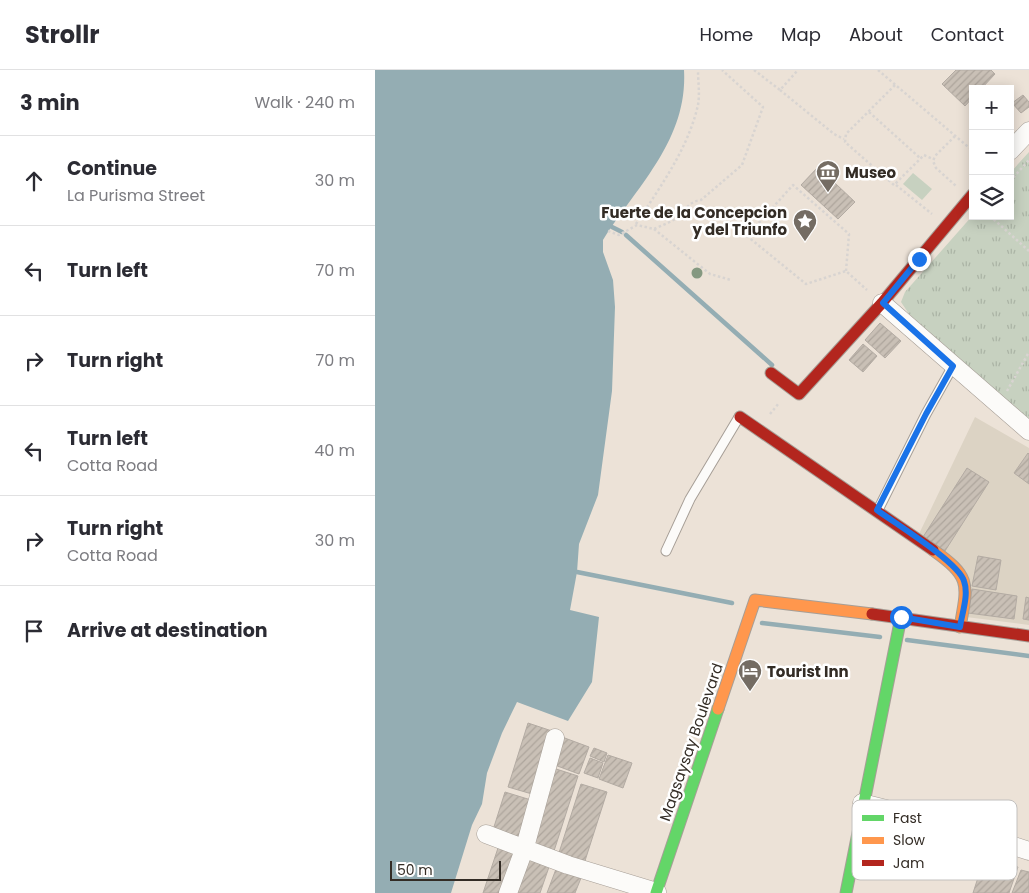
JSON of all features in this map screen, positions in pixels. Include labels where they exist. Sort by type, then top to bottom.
[{"type":"street","points":[[1014,147],[1029,131]]},
{"type":"street","points":[[771,373],[799,394],[883,303],[969,198]]},
{"type":"street","points":[[883,303],[1029,431]]},
{"type":"street","points":[[740,417],[877,510],[955,566],[961,574],[966,593],[960,627]]},
{"type":"street","name":"Magsaysay Boulevard","points":[[657,893],[755,600],[901,617]]},
{"type":"street","points":[[863,800],[901,617],[1029,636]]},
{"type":"street","points":[[509,893],[525,847],[555,738]]},
{"type":"street","points":[[486,834],[525,847],[568,865],[657,893]]},
{"type":"street","points":[[1017,847],[1029,851]]},
{"type":"street","points":[[846,893],[852,859]]},
{"type":"lane","points":[[877,510],[953,366]]},
{"type":"lane","points":[[666,551],[690,499],[740,417]]},
{"type":"path","points":[[608,231],[619,235],[635,226],[674,165],[698,104],[697,70]]},
{"type":"path","points":[[653,229],[676,218],[685,208],[697,200],[701,200],[741,165],[763,107],[722,70]]},
{"type":"path","points":[[754,70],[834,134],[844,139],[929,213],[935,213]]},
{"type":"path","points":[[780,90],[798,70]]},
{"type":"path","points":[[878,70],[969,148]]},
{"type":"path","points":[[844,139],[846,134],[895,85]]},
{"type":"path","points":[[869,112],[920,158]]},
{"type":"path","points":[[933,159],[955,136]]},
{"type":"path","points":[[896,185],[920,158],[927,154],[933,159],[936,168],[969,194]]},
{"type":"path","points":[[1014,177],[1029,160]]},
{"type":"path","points":[[793,185],[849,234],[845,271],[806,284],[747,236],[793,185]]},
{"type":"path","points":[[994,220],[1029,251]]},
{"type":"path","points":[[635,226],[653,229],[710,274],[731,280]]},
{"type":"path","points":[[845,271],[883,303]]},
{"type":"path","points":[[999,387],[1007,393],[1029,352]]},
{"type":"path","points":[[758,430],[790,388]]},
{"type":"shaded area","points":[[975,417],[1029,448],[1029,625],[966,617],[968,579],[918,536]]},
{"type":"green space","points":[[1029,152],[1029,421],[909,314],[901,302],[905,292],[969,220],[1014,220],[1014,169]]},
{"type":"green space","points":[[913,173],[932,189],[922,200],[903,184]]},
{"type":"water","points":[[375,70],[684,70],[683,95],[678,118],[669,140],[645,181],[603,240],[603,252],[613,280],[615,307],[612,391],[598,495],[579,544],[577,572],[570,610],[599,617],[592,682],[568,721],[517,702],[502,733],[487,773],[482,804],[472,825],[451,893],[375,893]]},
{"type":"building","points":[[956,70],[991,70],[995,74],[985,85],[969,85],[969,102],[965,106],[942,84]]},
{"type":"building","points":[[1023,95],[1029,102],[1029,107],[1021,113],[1014,105],[1014,102]]},
{"type":"building","name":"Museo","points":[[818,167],[855,202],[838,219],[801,185]]},
{"type":"building","points":[[880,323],[901,341],[885,358],[865,340]]},
{"type":"building","points":[[863,344],[877,356],[863,372],[849,360]]},
{"type":"building","points":[[1029,454],[1029,484],[1014,473]]},
{"type":"building","points":[[967,468],[989,482],[945,551],[923,537]]},
{"type":"building","points":[[978,556],[1001,560],[996,590],[972,586]]},
{"type":"building","points":[[972,589],[1017,596],[1014,619],[968,613]]},
{"type":"building","points":[[1026,597],[1029,598],[1029,620],[1023,619]]},
{"type":"building","points":[[528,723],[552,731],[532,794],[508,787]]},
{"type":"building","points":[[562,737],[589,747],[579,774],[552,764]]},
{"type":"building","points":[[594,748],[607,753],[604,762],[590,756]]},
{"type":"building","points":[[608,755],[632,763],[623,788],[599,779]]},
{"type":"building","points":[[590,758],[603,763],[598,778],[584,773]]},
{"type":"building","points":[[553,768],[578,776],[554,851],[529,843]]},
{"type":"building","points":[[581,784],[607,792],[583,867],[557,859]]},
{"type":"building","points":[[505,792],[531,800],[518,838],[493,830]]},
{"type":"building","points":[[500,842],[519,848],[504,893],[483,893]]},
{"type":"building","points":[[525,858],[549,867],[540,893],[512,893]]},
{"type":"building","points":[[556,869],[581,878],[575,893],[547,893]]},
{"type":"building","points":[[1021,870],[1029,872],[1029,893],[1012,893]]},
{"type":"building","points":[[977,880],[1014,880],[1009,893],[973,893]]},
{"type":"waterway","points":[[612,227],[622,232]]},
{"type":"waterway","points":[[626,235],[772,365]]},
{"type":"waterway","points":[[577,572],[732,603]]},
{"type":"waterway","points":[[762,623],[880,637]]},
{"type":"waterway","points":[[907,640],[1029,656]]},
{"type":"traffic: fast","points":[[865,800],[901,617]]},
{"type":"traffic: fast","points":[[656,893],[718,709]]},
{"type":"traffic: fast","points":[[846,893],[852,863]]},
{"type":"traffic: slow","points":[[933,550],[954,567],[964,582],[965,600],[960,627]]},
{"type":"traffic: slow","points":[[718,709],[755,600],[872,614]]},
{"type":"traffic: jam","points":[[771,373],[799,394],[882,303],[969,199]]},
{"type":"traffic: jam","points":[[740,417],[933,550]]},
{"type":"traffic: jam","points":[[872,614],[1029,636]]},
{"type":"place","name":"Museo","points":[[828,193]]},
{"type":"place","name":"Fuerte de la Concepcion y del Triunfo","points":[[805,242]]},
{"type":"place","name":"Tourist Inn","points":[[750,692]]},
{"type":"route","points":[[901,617],[960,627],[966,593],[965,582],[955,566],[877,510],[953,366],[883,303],[919,259]]}]
